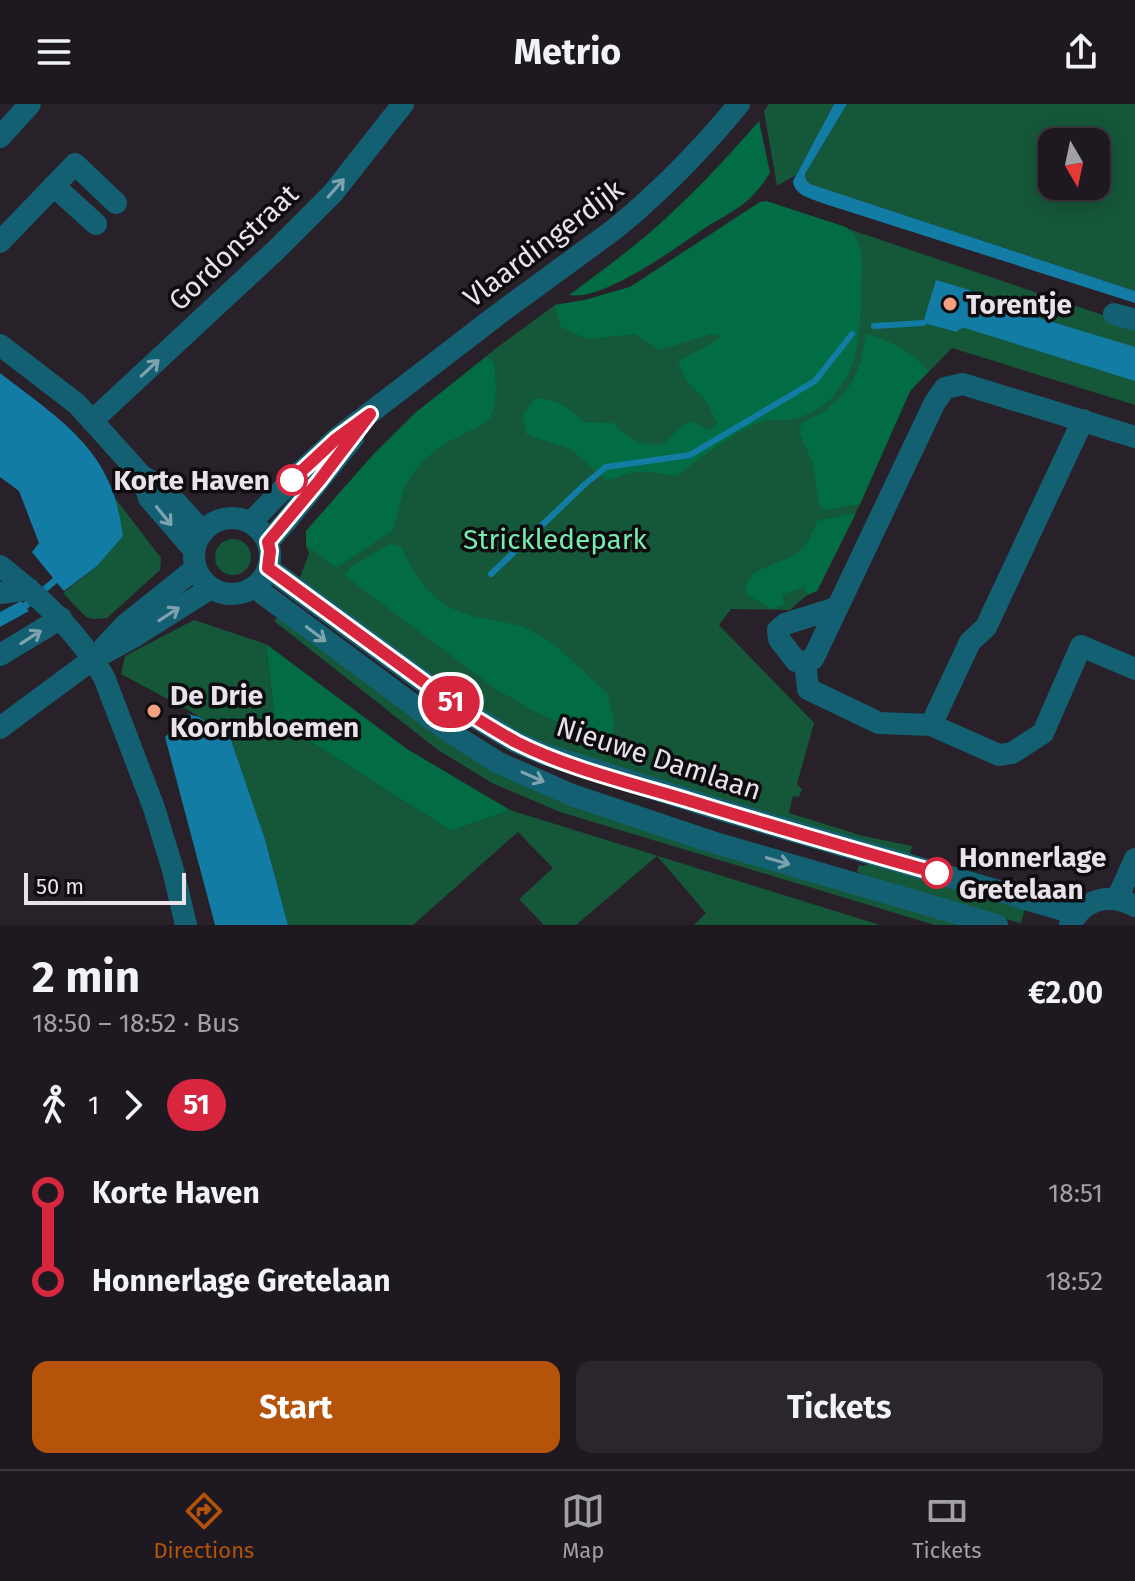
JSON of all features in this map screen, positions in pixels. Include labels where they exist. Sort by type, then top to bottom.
[{"type":"street","points":[[0,137],[30,104]]},
{"type":"street","name":"Gordonstraat","points":[[92,421],[333,193],[403,104]]},
{"type":"street","name":"Vlaardingerdijk","points":[[251,522],[336,439],[647,202],[702,147],[739,104]]},
{"type":"street","points":[[0,242],[75,164],[116,203]]},
{"type":"street","points":[[54,186],[96,224]]},
{"type":"street","points":[[0,345],[77,404],[142,476],[149,498],[197,550],[204,582],[211,588],[232,594],[254,587],[268,568],[268,542],[251,522],[225,518],[213,523],[197,550],[93,659]]},
{"type":"street","points":[[836,608],[785,624],[778,630],[779,639],[796,661],[813,659],[935,402],[945,388],[963,384],[1135,437]]},
{"type":"street","name":"Vlaardingerdijk","points":[[268,542],[370,414]]},
{"type":"street","points":[[931,725],[970,642],[986,627],[1083,420]]},
{"type":"street","points":[[0,566],[61,618],[104,677],[154,808],[186,925]]},
{"type":"street","name":"Nieuwe Damlaan","points":[[268,568],[458,707],[516,742],[544,754],[1073,919]]},
{"type":"street","name":"Nieuwe Damlaan","points":[[254,587],[451,733],[499,763],[572,795],[712,842],[997,925]]},
{"type":"street","points":[[0,728],[93,659],[211,588]]},
{"type":"street","points":[[0,593],[29,589]]},
{"type":"street","points":[[0,655],[61,618]]},
{"type":"street","points":[[805,662],[808,689],[879,723],[931,725],[999,755],[1012,753],[1043,733],[1081,646],[1135,669]]},
{"type":"street","points":[[1073,919],[1095,901],[1105,898],[1126,902],[1135,859]]},
{"type":"green space","points":[[769,104],[834,104],[796,175],[777,186],[764,111]]},
{"type":"green space","points":[[847,104],[1135,104],[1135,291],[810,184],[805,174]]},
{"type":"green space","points":[[759,121],[770,173],[750,198],[619,282],[583,295],[569,295],[662,222]]},
{"type":"green space","name":"Strickledepark","points":[[766,201],[1135,326],[1135,405],[952,348],[910,391],[817,591],[807,595],[790,610],[731,609],[719,625],[814,723],[797,784],[802,789],[799,797],[793,796],[789,813],[863,836],[912,846],[909,858],[517,736],[302,585],[304,581],[300,577],[309,554],[306,531],[372,456],[416,413],[495,349],[555,305],[630,287]]},
{"type":"green space","points":[[766,201],[846,227],[860,247],[861,309],[856,349],[851,368],[831,399],[815,411],[794,419],[762,422],[747,428],[676,476],[638,472],[606,480],[572,450],[526,434],[523,415],[535,398],[562,405],[584,422],[613,423],[631,437],[648,444],[665,444],[690,421],[709,430],[717,424],[707,402],[687,382],[678,362],[721,336],[711,334],[660,350],[634,334],[587,339],[561,327],[555,305],[630,287]]},
{"type":"green space","points":[[866,334],[900,348],[929,371],[910,391],[860,504],[825,510],[819,505],[813,464],[799,432],[802,423],[825,411],[852,382],[861,361]]},
{"type":"green space","points":[[486,357],[494,363],[495,369],[496,392],[492,414],[483,424],[438,449],[411,475],[392,531],[336,568],[306,545],[306,531],[372,456],[415,413]]},
{"type":"green space","points":[[115,498],[161,558],[160,570],[107,618],[93,619],[86,617],[63,593],[97,566],[119,512]]},
{"type":"green space","points":[[856,513],[817,591],[807,595],[804,587],[782,595],[785,604],[772,609],[746,594],[750,578],[756,572],[801,550],[817,521]]},
{"type":"green space","points":[[233,539],[246,544],[251,557],[246,570],[233,575],[220,570],[215,557],[220,544]]},
{"type":"green space","points":[[391,544],[401,547],[426,588],[446,606],[472,616],[522,626],[553,643],[607,693],[614,721],[612,740],[556,721],[496,689],[344,575],[351,567]]},
{"type":"green space","points":[[280,614],[455,748],[967,925],[935,925],[560,812],[492,783],[438,750],[274,621]]},
{"type":"green space","points":[[194,620],[266,644],[275,719],[451,831],[510,810],[880,925],[694,925],[706,913],[657,856],[576,925],[544,925],[519,899],[553,868],[518,832],[413,925],[288,925],[264,836],[230,737],[190,711],[121,674],[125,656]]},
{"type":"green space","points":[[266,644],[407,749],[510,810],[451,831],[275,719]]},
{"type":"green space","points":[[868,864],[1025,908],[1021,923],[864,879],[857,872],[859,865]]},
{"type":"water","points":[[834,104],[847,104],[805,174],[810,184],[1135,291],[1135,303],[799,193],[793,181]]},
{"type":"water","points":[[936,280],[970,290],[973,298],[1135,347],[1135,381],[965,328],[957,332],[923,323]]},
{"type":"water","points":[[0,373],[64,423],[91,452],[113,493],[123,536],[97,566],[64,591],[57,583],[27,609],[29,611],[0,627],[0,612],[21,601],[23,603],[53,578],[32,552],[39,543],[19,491],[0,477]]},
{"type":"water","points":[[188,714],[199,717],[230,737],[264,836],[288,925],[215,925],[165,737],[176,727],[179,717]]},
{"type":"waterway","points":[[874,326],[923,323]]},
{"type":"waterway","points":[[491,574],[606,467],[690,455],[815,381],[852,334]]},
{"type":"bus line","name":"51","points":[[292,480],[336,439],[370,414],[268,542],[268,568],[458,707],[516,742],[577,766],[937,873]]},
{"type":"place","name":"Torentje","points":[[950,304]]},
{"type":"place","name":"Korte Haven","points":[[292,480]]},
{"type":"place","name":"De Drie Koornbloemen","points":[[154,711]]},
{"type":"place","name":"Honnerlage Gretelaan","points":[[937,873]]}]
